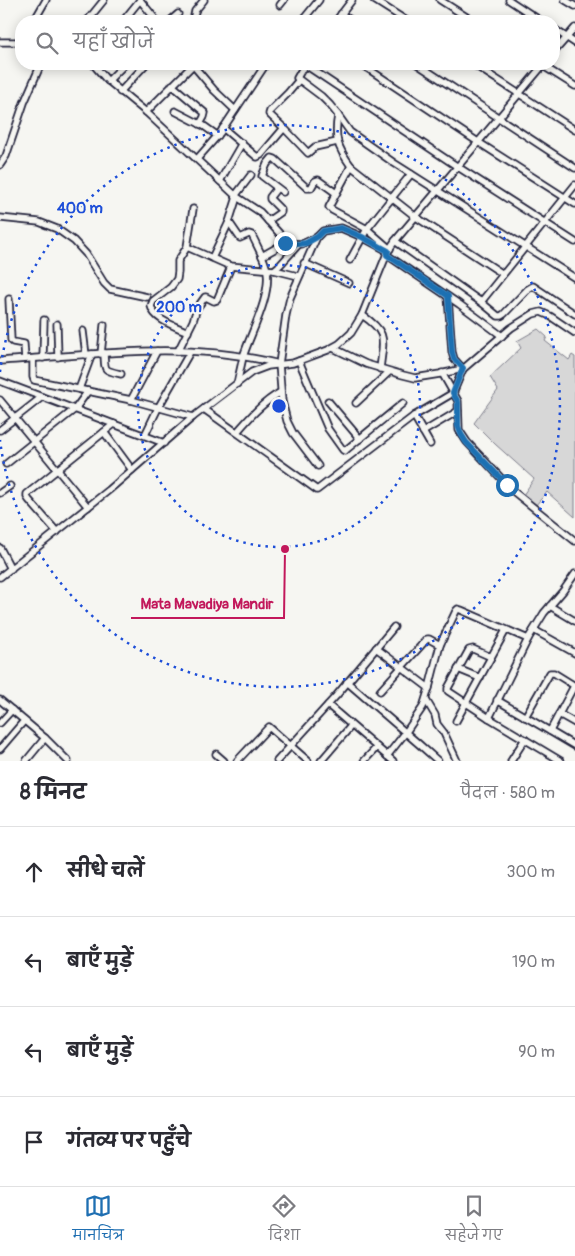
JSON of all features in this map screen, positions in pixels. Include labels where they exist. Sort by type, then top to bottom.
[{"type":"street","points":[[37,15],[46,0]]},
{"type":"street","points":[[93,15],[104,0]]},
{"type":"street","points":[[128,15],[140,0],[152,15]]},
{"type":"street","points":[[194,15],[204,0]]},
{"type":"street","points":[[307,15],[319,0]]},
{"type":"street","points":[[341,14],[352,0]]},
{"type":"street","points":[[374,0],[398,15]]},
{"type":"street","points":[[440,0],[464,15]]},
{"type":"street","points":[[509,0],[533,15]]},
{"type":"street","points":[[566,0],[575,6]]},
{"type":"street","points":[[560,45],[575,28]]},
{"type":"street","points":[[560,34],[575,43]]},
{"type":"street","points":[[0,42],[15,42]]},
{"type":"street","points":[[0,165],[6,156],[38,70]]},
{"type":"street","points":[[98,70],[120,92],[146,112],[236,196],[256,209],[288,243]]},
{"type":"street","points":[[108,81],[119,70]]},
{"type":"street","points":[[120,92],[140,70]]},
{"type":"street","points":[[146,112],[187,70]]},
{"type":"street","points":[[198,70],[214,90],[235,110]]},
{"type":"street","points":[[197,159],[218,136],[262,70]]},
{"type":"street","points":[[300,70],[297,78],[321,96],[350,132],[575,278]]},
{"type":"street","points":[[313,70],[458,167],[575,242]]},
{"type":"street","points":[[369,70],[575,204]]},
{"type":"street","points":[[425,70],[575,168]]},
{"type":"street","points":[[482,70],[575,130]]},
{"type":"street","points":[[0,577],[88,507],[193,417],[252,372],[268,366],[293,363],[333,348],[351,333],[362,316],[388,252],[537,70]]},
{"type":"street","points":[[551,70],[575,86]]},
{"type":"street","points":[[299,80],[292,90],[269,112],[270,116],[308,152],[314,147],[337,142]]},
{"type":"street","points":[[172,85],[205,113],[200,124]]},
{"type":"street","points":[[175,111],[218,136]]},
{"type":"street","points":[[338,115],[336,127],[337,142],[351,166],[416,217],[503,274]]},
{"type":"street","points":[[223,128],[242,143],[254,156],[259,156],[284,128]]},
{"type":"street","points":[[220,181],[242,143]]},
{"type":"street","points":[[283,192],[262,176],[272,158],[308,188],[318,180],[336,193]]},
{"type":"street","points":[[351,166],[330,205],[330,209],[367,229],[388,252]]},
{"type":"street","points":[[350,260],[367,229],[412,174]]},
{"type":"street","points":[[212,258],[229,222],[236,196],[251,175]]},
{"type":"street","points":[[481,302],[575,184]]},
{"type":"street","points":[[268,221],[281,211],[270,199],[277,188]]},
{"type":"street","points":[[188,332],[156,316],[150,306],[174,283],[178,272],[178,261],[187,247],[193,209]]},
{"type":"street","points":[[0,218],[39,222],[57,229],[74,241],[86,254],[104,283],[110,289],[147,298]]},
{"type":"street","points":[[229,222],[240,238],[249,234],[252,235],[270,270]]},
{"type":"street","points":[[262,256],[285,243],[306,243],[323,231],[341,228],[362,237],[388,252],[502,336]]},
{"type":"street","points":[[317,237],[292,289],[287,307],[279,364],[282,401],[287,421],[318,466]]},
{"type":"street","points":[[396,241],[495,314],[501,316],[528,288],[533,286],[575,314]]},
{"type":"street","points":[[237,384],[243,357],[261,311],[270,270],[299,244]]},
{"type":"street","points":[[187,247],[230,266],[270,270],[298,276]]},
{"type":"street","points":[[304,263],[349,282]]},
{"type":"street","points":[[178,351],[193,321],[197,308],[205,297],[214,301],[217,300],[230,266]]},
{"type":"street","points":[[448,296],[452,352],[454,359],[463,368]]},
{"type":"street","points":[[9,299],[11,340],[24,344],[26,359]]},
{"type":"street","points":[[333,348],[366,364],[415,378],[463,368],[511,328],[533,314],[541,312],[575,332]]},
{"type":"street","points":[[362,316],[376,326],[382,334],[380,369]]},
{"type":"street","points":[[43,358],[44,320]]},
{"type":"street","points":[[56,324],[58,357]]},
{"type":"street","points":[[104,325],[104,367],[110,372],[121,374]]},
{"type":"street","points":[[79,389],[89,355],[83,331]]},
{"type":"street","points":[[0,361],[140,350],[178,351],[255,358],[279,364]]},
{"type":"street","points":[[131,400],[157,351]]},
{"type":"street","points":[[145,435],[190,352]]},
{"type":"street","points":[[32,359],[34,380],[131,400],[193,417]]},
{"type":"street","points":[[299,361],[324,422],[341,449],[345,451],[403,403]]},
{"type":"street","points":[[204,409],[318,490],[414,416],[453,393],[463,368]]},
{"type":"street","points":[[356,402],[389,372]]},
{"type":"street","points":[[442,373],[458,402],[459,430],[466,442],[513,491],[575,541]]},
{"type":"street","points":[[0,380],[164,443]]},
{"type":"street","points":[[6,464],[74,409],[88,391]]},
{"type":"street","points":[[237,432],[257,409],[281,392]]},
{"type":"street","points":[[0,430],[42,396]]},
{"type":"street","points":[[0,400],[88,507]]},
{"type":"street","points":[[328,401],[360,439]]},
{"type":"street","points":[[423,432],[458,411]]},
{"type":"street","points":[[414,416],[430,444]]},
{"type":"street","points":[[56,532],[27,497],[29,492],[114,424]]},
{"type":"street","points":[[104,432],[132,470]]},
{"type":"street","points":[[0,494],[10,486]]},
{"type":"street","points":[[0,548],[11,568]]},
{"type":"street","points":[[489,718],[528,640],[550,606],[575,574]]},
{"type":"street","points":[[550,606],[575,621]]},
{"type":"street","points":[[387,756],[417,717],[426,700],[440,645],[454,613],[458,609],[528,640]]},
{"type":"street","points":[[277,761],[328,705],[394,627]]},
{"type":"street","points":[[456,721],[506,630]]},
{"type":"street","points":[[534,630],[575,653]]},
{"type":"street","points":[[380,691],[427,639],[440,645]]},
{"type":"street","points":[[376,648],[429,688]]},
{"type":"street","points":[[491,657],[470,649],[448,691],[561,761]]},
{"type":"street","points":[[458,669],[480,678]]},
{"type":"street","points":[[525,716],[550,673],[554,673],[575,686],[550,731]]},
{"type":"street","points":[[347,682],[438,761]]},
{"type":"street","points":[[0,700],[45,738],[68,761]]},
{"type":"street","points":[[426,700],[435,715],[437,724],[445,735],[456,761]]},
{"type":"street","points":[[497,700],[575,746]]},
{"type":"street","points":[[328,705],[393,761]]},
{"type":"street","points":[[0,723],[12,710]]},
{"type":"street","points":[[559,714],[575,723]]},
{"type":"street","points":[[0,749],[24,721]]},
{"type":"street","points":[[321,761],[351,726]]},
{"type":"street","points":[[237,761],[268,727],[308,761]]},
{"type":"street","points":[[26,761],[45,738]]},
{"type":"street","points":[[511,761],[525,739]]},
{"type":"street","points":[[364,761],[377,747]]},
{"type":"street","points":[[216,754],[224,761]]},
{"type":"shaded area","points":[[538,329],[547,337],[545,341],[569,360],[572,355],[575,357],[575,517],[547,492],[535,506],[523,495],[534,479],[474,423],[498,390],[490,377],[521,348],[517,341]]},
{"type":"place","name":"Mata Mavadiya Mandir","points":[[285,549]]},
{"type":"route","points":[[285,243],[306,243],[323,231],[341,228],[388,251],[387,255],[448,296],[452,356],[463,368],[453,393],[458,402],[459,430],[466,442],[507,485]]}]
